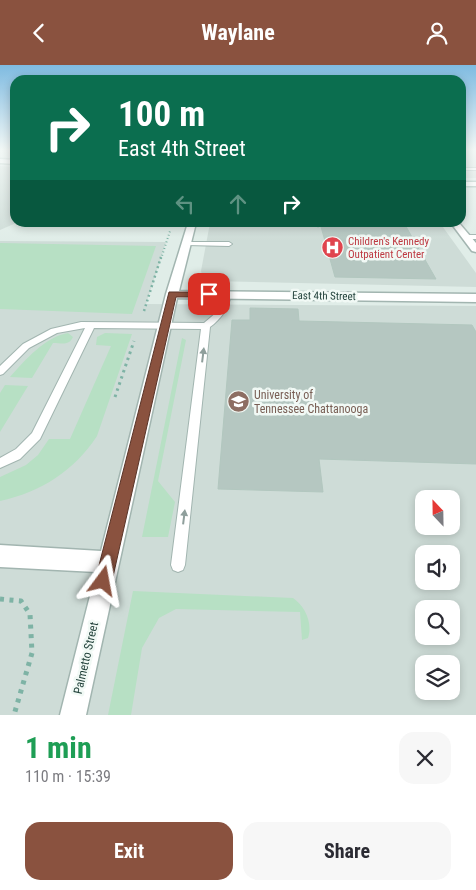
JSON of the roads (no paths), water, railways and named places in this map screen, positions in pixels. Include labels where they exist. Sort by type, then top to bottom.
[{"type":"street","name":"Palmetto Street","points":[[73,715],[172,294],[191,227]]},
{"type":"street","points":[[460,227],[471,237],[476,249]]},
{"type":"street","name":"East 4th Street","points":[[172,294],[476,298]]},
{"type":"street","points":[[0,556],[108,562]]},
{"type":"lane","points":[[186,243],[229,244]]},
{"type":"lane","points":[[0,372],[6,363],[26,345],[54,331],[91,325],[206,326],[219,315],[224,307],[227,295]]},
{"type":"lane","points":[[0,463],[19,453],[36,436],[91,325]]},
{"type":"lane","points":[[178,565],[206,326]]},
{"type":"place","name":"Children's Kennedy Outpatient Center","points":[[332,247]]},
{"type":"place","name":"University of Tennessee Chattanooga","points":[[238,402]]}]
